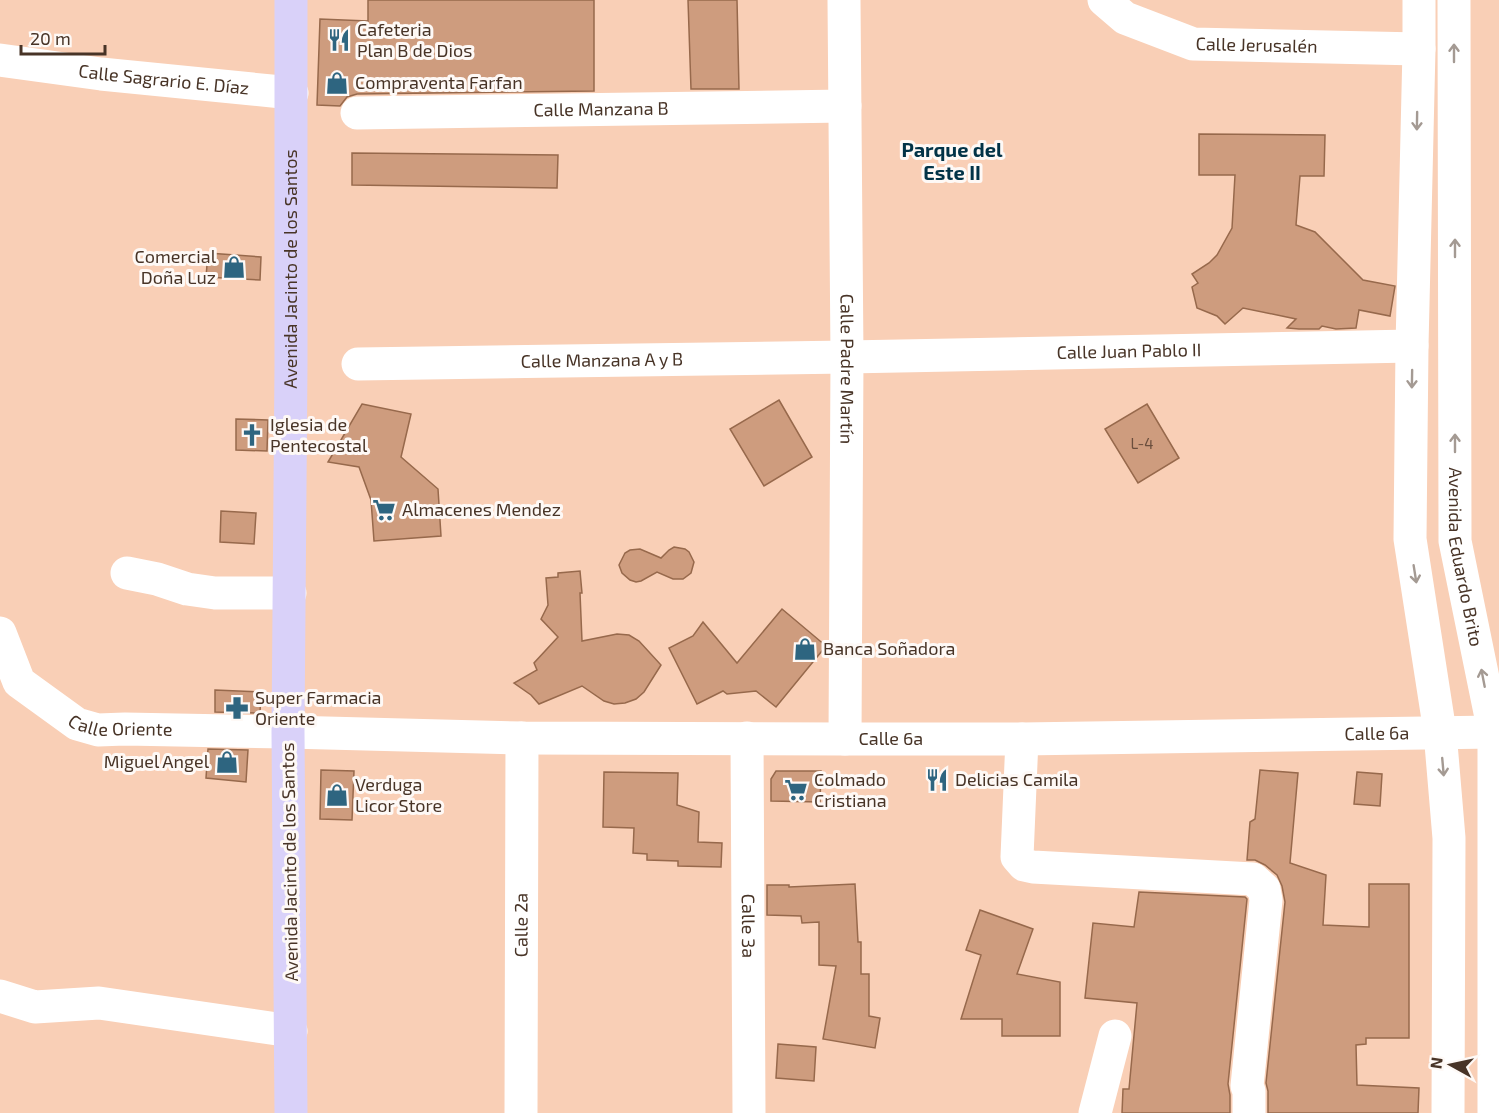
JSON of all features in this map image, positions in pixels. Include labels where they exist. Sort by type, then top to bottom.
[{"type":"main road","name":"Avenida Jacinto de los Santos","points":[[291,0],[288,732],[291,1113]]},
{"type":"street","name":"Calle Padre Martín","points":[[844,0],[847,357],[845,739]]},
{"type":"street","name":"Calle Jerusalén","points":[[1104,0],[1125,18],[1193,44],[1419,49]]},
{"type":"street","points":[[1419,0],[1410,538],[1440,732],[1449,838],[1448,1113]]},
{"type":"street","name":"Avenida Eduardo Brito","points":[[1454,0],[1455,541],[1494,732],[1494,1113]]},
{"type":"street","name":"Calle Sagrario E. Díaz","points":[[0,60],[101,74],[292,93]]},
{"type":"street","name":"Calle Manzana B","points":[[357,113],[845,106]]},
{"type":"street","name":"Calle Juan Pablo II","points":[[847,357],[1412,346]]},
{"type":"street","name":"Calle Manzana A y B","points":[[358,364],[847,357]]},
{"type":"street","points":[[127,573],[158,579],[187,589],[290,593]]},
{"type":"street","name":"Calle Oriente","points":[[0,633],[19,682],[77,724],[98,730],[288,732]]},
{"type":"street","name":"Calle 6a","points":[[288,732],[522,738],[1022,739],[1494,732]]},
{"type":"street","name":"Calle 2a","points":[[521,1113],[522,738]]},
{"type":"street","name":"Calle 3a","points":[[747,738],[749,1113]]},
{"type":"street","points":[[1022,739],[1017,857],[1024,865],[1253,879],[1264,889],[1266,900],[1246,1086],[1249,1091],[1249,1113]]},
{"type":"street","points":[[0,996],[35,1007],[99,1003],[291,1031]]},
{"type":"street","points":[[1095,1113],[1115,1036]]},
{"type":"building","points":[[368,0],[594,0],[594,91],[357,94],[347,97],[340,106],[317,105],[320,19],[368,21]]},
{"type":"building","points":[[688,0],[737,0],[739,89],[691,89]]},
{"type":"building","points":[[1199,134],[1325,135],[1324,176],[1300,176],[1296,225],[1315,232],[1363,280],[1395,286],[1390,316],[1359,310],[1356,328],[1336,329],[1322,326],[1319,329],[1299,329],[1287,328],[1296,319],[1243,308],[1225,324],[1217,316],[1197,308],[1192,287],[1198,283],[1192,274],[1217,255],[1232,228],[1235,175],[1199,175]]},
{"type":"building","points":[[352,153],[558,155],[557,188],[352,185]]},
{"type":"building","name":"Comercial Doña Luz","points":[[208,253],[261,257],[260,280],[206,277]]},
{"type":"building","points":[[779,400],[812,457],[764,486],[730,429]]},
{"type":"building","points":[[362,404],[411,414],[401,457],[438,489],[441,536],[374,541],[371,500],[359,467],[328,462]]},
{"type":"building","points":[[1147,404],[1179,458],[1138,483],[1105,429]]},
{"type":"building","name":"Iglesia de Pentecostal","points":[[236,419],[268,420],[267,451],[236,450]]},
{"type":"building","points":[[221,511],[256,513],[254,544],[220,542]]},
{"type":"building","points":[[674,547],[689,552],[694,562],[691,573],[683,579],[673,579],[657,572],[636,582],[622,573],[619,565],[625,553],[630,550],[640,549],[661,558]]},
{"type":"building","points":[[580,571],[582,641],[617,634],[629,635],[639,641],[661,665],[644,692],[636,699],[614,704],[604,701],[582,686],[539,704],[514,683],[537,670],[534,663],[558,637],[541,619],[548,605],[546,578],[558,577],[558,573]]},
{"type":"building","points":[[782,609],[826,646],[776,707],[756,691],[727,694],[723,691],[697,704],[669,648],[693,636],[703,622],[737,663]]},
{"type":"building","name":"Super Farmacia Oriente","points":[[215,690],[261,692],[260,713],[215,712]]},
{"type":"building","name":"Miguel Angel","points":[[208,749],[248,750],[246,782],[206,778]]},
{"type":"building","name":"Verduga Licor Store","points":[[321,770],[354,771],[352,820],[320,819]]},
{"type":"building","points":[[1260,770],[1298,773],[1290,863],[1326,875],[1323,925],[1369,927],[1369,884],[1409,884],[1409,1038],[1366,1038],[1366,1044],[1356,1045],[1357,1085],[1419,1088],[1418,1113],[1268,1113],[1266,1083],[1285,902],[1277,875],[1255,860],[1247,860],[1250,822],[1255,819]]},
{"type":"building","name":"Colmado Cristiana","points":[[776,771],[821,771],[820,802],[771,801],[771,779]]},
{"type":"building","points":[[604,772],[678,773],[677,805],[699,812],[698,842],[722,843],[721,867],[678,866],[678,861],[647,860],[647,854],[633,853],[634,828],[603,827]]},
{"type":"building","points":[[1357,772],[1382,774],[1380,806],[1354,804]]},
{"type":"building","points":[[855,884],[858,942],[861,942],[861,974],[869,974],[869,1016],[880,1018],[875,1048],[823,1039],[836,966],[819,965],[819,922],[802,923],[801,916],[767,915],[767,885],[789,885],[789,887]]},
{"type":"building","points":[[1139,892],[1245,897],[1247,899],[1228,1084],[1230,1113],[1122,1113],[1123,1089],[1129,1089],[1137,1003],[1085,998],[1093,923],[1134,927]]},
{"type":"building","points":[[980,910],[1033,929],[1017,974],[1060,982],[1060,1036],[1002,1036],[1002,1019],[961,1019],[981,955],[966,950]]},
{"type":"building","points":[[778,1044],[816,1047],[814,1081],[776,1078]]},
{"type":"place","name":"Cafeteria Plan B de Dios","points":[[339,40]]},
{"type":"place","name":"Compraventa Farfan","points":[[337,83]]},
{"type":"place","name":"Comercial Doña Luz","points":[[234,267]]},
{"type":"place","name":"Iglesia de Pentecostal","points":[[252,435]]},
{"type":"place","name":"Almacenes Mendez","points":[[384,510]]},
{"type":"place","name":"Banca Soñadora","points":[[805,649]]},
{"type":"place","name":"Super Farmacia Oriente","points":[[237,708]]},
{"type":"place","name":"Miguel Angel","points":[[227,762]]},
{"type":"place","name":"Delicias Camila","points":[[937,780]]},
{"type":"place","name":"Colmado Cristiana","points":[[796,790]]},
{"type":"place","name":"Verduga Licor Store","points":[[337,795]]},
{"type":"district","name":"Parque del Este II","points":[[952,162]]}]
